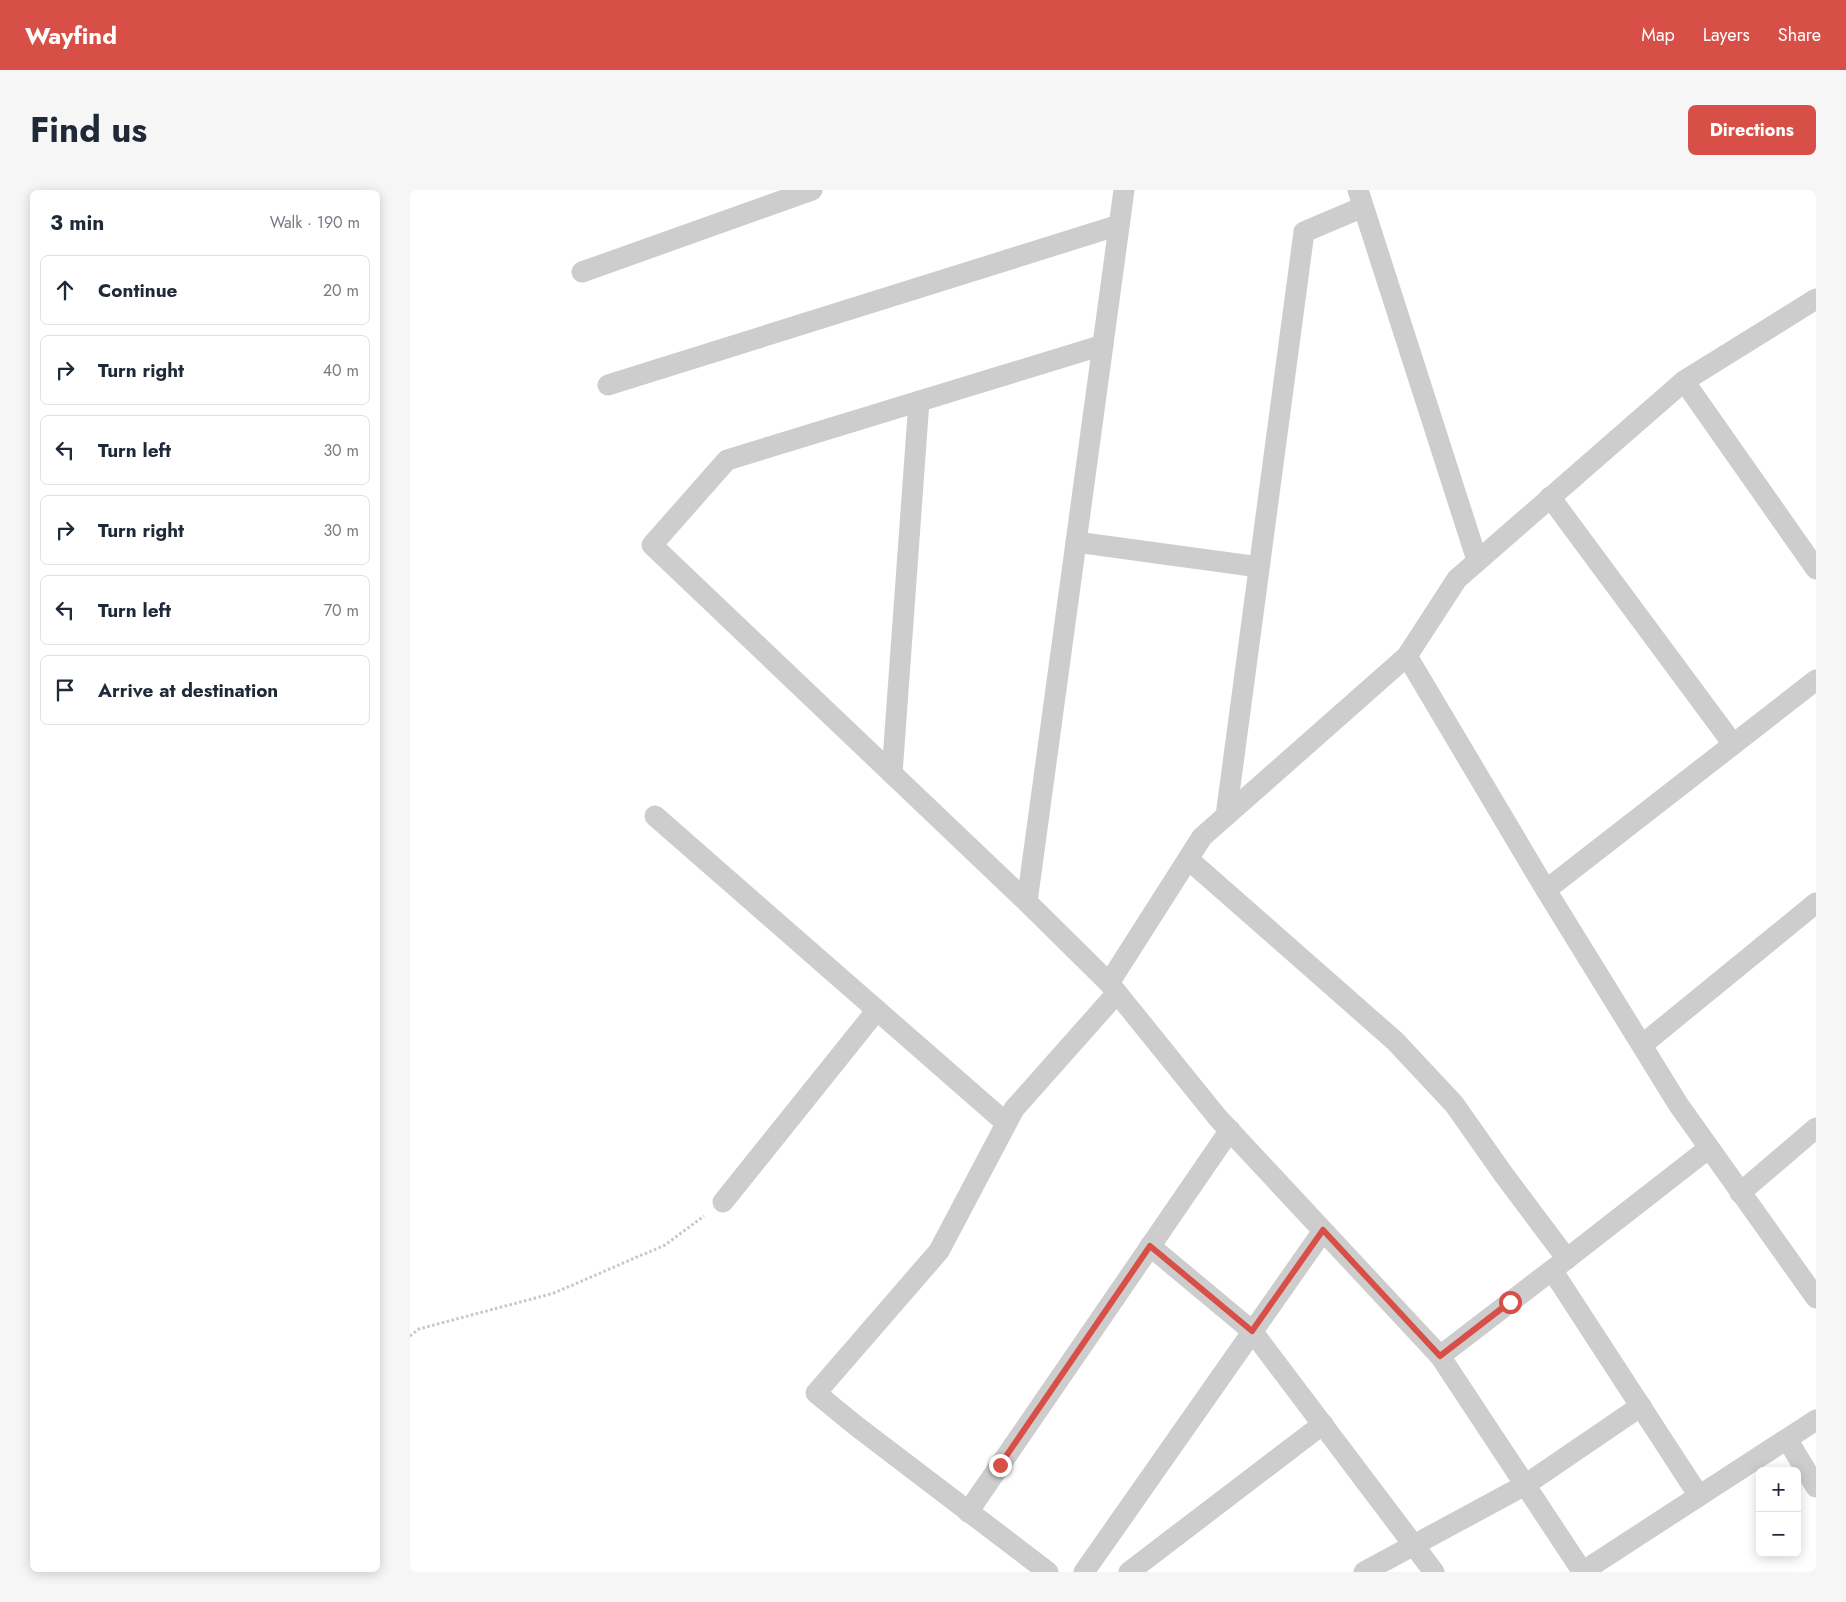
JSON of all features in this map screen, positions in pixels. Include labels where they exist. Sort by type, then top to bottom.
[{"type":"street","points":[[582,272],[812,190]]},
{"type":"street","points":[[1027,902],[1124,190]]},
{"type":"street","points":[[1226,816],[1304,232],[1361,198],[1477,560]]},
{"type":"street","points":[[608,385],[1120,225]]},
{"type":"street","points":[[1048,1572],[855,1425],[816,1393],[939,1251],[1014,1109],[1113,988],[1202,836],[1407,656],[1456,579],[1477,560],[1684,381],[1816,298]]},
{"type":"street","points":[[1103,345],[727,460],[652,545],[1027,902],[1113,988],[1230,1130],[1440,1356],[1582,1572],[1816,1420]]},
{"type":"street","points":[[1684,381],[1816,569]]},
{"type":"street","points":[[892,774],[918,402]]},
{"type":"street","points":[[1550,497],[1733,744]]},
{"type":"street","points":[[1076,542],[1259,568]]},
{"type":"street","points":[[1407,656],[1546,890],[1678,1104],[1816,1298]]},
{"type":"street","points":[[1546,890],[1816,680]]},
{"type":"street","points":[[655,816],[1006,1123]]},
{"type":"street","points":[[1188,859],[1395,1041],[1454,1104],[1504,1175],[1559,1264],[1641,1406],[1699,1496]]},
{"type":"street","points":[[1642,1045],[1816,903]]},
{"type":"street","points":[[723,1202],[877,1010]]},
{"type":"street","points":[[1740,1193],[1816,1128]]},
{"type":"street","points":[[968,1512],[1230,1130]]},
{"type":"street","points":[[1440,1356],[1709,1148]]},
{"type":"street","points":[[1084,1572],[1323,1230]]},
{"type":"street","points":[[1150,1246],[1252,1331],[1434,1572]]},
{"type":"street","points":[[1364,1572],[1525,1485],[1641,1406]]},
{"type":"street","points":[[1129,1572],[1323,1424]]},
{"type":"street","points":[[1787,1439],[1816,1487]]},
{"type":"path","points":[[410,1336],[419,1329],[554,1293],[572,1286],[665,1245],[723,1202]]},
{"type":"route","points":[[1000,1465],[1150,1246],[1252,1331],[1323,1230],[1440,1356],[1510,1302]]}]
